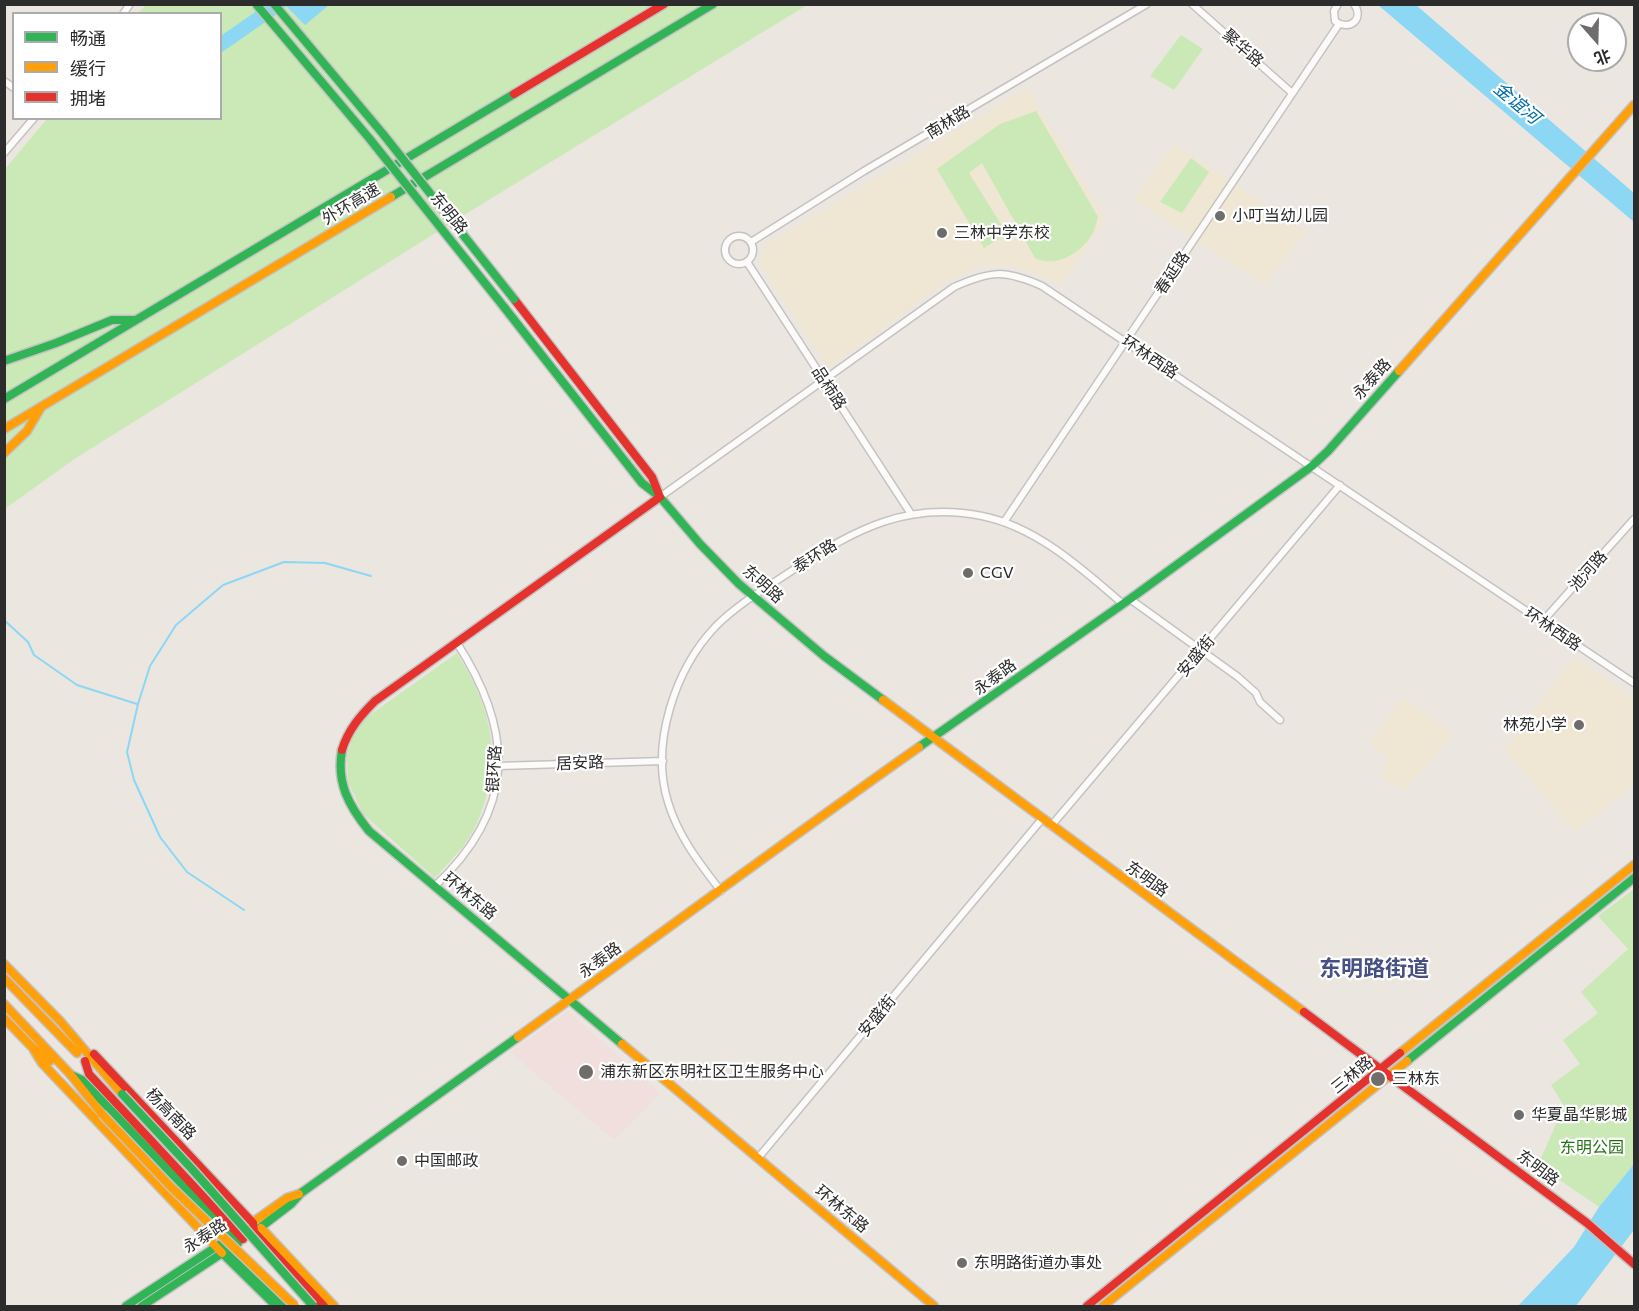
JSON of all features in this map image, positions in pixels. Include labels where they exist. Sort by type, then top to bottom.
[{"type":"main road","name":"东明路","points":[[256,4],[369,138],[642,483],[660,497],[721,566],[753,596],[824,656],[1587,1223],[1635,1264]]},
{"type":"main road","name":"东明路","points":[[274,4],[383,134],[514,299],[652,477],[660,497]]},
{"type":"main road","name":"外环高速","points":[[4,399],[664,4]]},
{"type":"main road","name":"外环高速","points":[[4,429],[713,4]]},
{"type":"main road","name":"永泰路","points":[[255,1227],[291,1204],[300,1193],[721,891],[812,823],[1126,602],[1312,466],[1328,452],[1635,105]]},
{"type":"main road","points":[[4,361],[112,320],[137,320]]},
{"type":"main road","points":[[4,453],[27,431],[41,407]]},
{"type":"main road","name":"环林东路","points":[[660,497],[360,714],[350,728],[343,745],[340,778],[344,793],[358,819],[435,886],[934,1306]]},
{"type":"main road","name":"三林路","points":[[1087,1306],[1635,865]]},
{"type":"main road","name":"三林路","points":[[1102,1306],[1635,878]]},
{"type":"main road","points":[[4,964],[125,1092]]},
{"type":"main road","name":"杨高南路","points":[[4,978],[85,1061],[125,1092],[238,1206],[325,1306]]},
{"type":"main road","points":[[4,1004],[71,1075],[102,1114]]},
{"type":"main road","points":[[4,1018],[31,1046],[45,1056],[170,1186],[295,1306]]},
{"type":"main road","points":[[31,1046],[42,1063],[203,1233],[284,1306]]},
{"type":"main road","name":"杨高南路","points":[[85,1061],[89,1074],[237,1238]]},
{"type":"main road","points":[[71,1075],[82,1080],[237,1238]]},
{"type":"main road","name":"杨高南路","points":[[125,1092],[314,1306]]},
{"type":"main road","points":[[222,1250],[255,1227],[334,1306]]},
{"type":"main road","points":[[222,1250],[276,1306]]},
{"type":"main road","name":"永泰路","points":[[126,1306],[222,1250]]},
{"type":"main road","name":"永泰路","points":[[142,1306],[222,1250]]},
{"type":"main road","points":[[322,1294],[325,1306]]},
{"type":"street","name":"南林路","points":[[751,242],[864,171],[1147,4]]},
{"type":"street","name":"聚华路","points":[[1192,4],[1292,93]]},
{"type":"street","points":[[1338,4],[1334,16],[1339,24]]},
{"type":"street","name":"春延路","points":[[1004,522],[1339,24],[1348,26],[1356,21],[1358,11],[1354,4]]},
{"type":"street","points":[[4,153],[32,120]]},
{"type":"street","points":[[742,236],[751,242],[753,253],[747,262],[742,264],[732,262],[727,258],[725,247],[732,238],[742,236]]},
{"type":"street","name":"品柿路","points":[[747,262],[911,514]]},
{"type":"street","name":"环林西路","points":[[660,497],[954,287],[990,273],[1017,275],[1042,286],[1126,341],[1431,548],[1635,682]]},
{"type":"street","name":"安盛街","points":[[1051,826],[1340,485]]},
{"type":"street","name":"泰环路","points":[[721,891],[689,847],[667,801],[663,781],[664,742],[670,704],[678,682],[689,662],[716,626],[753,596],[842,539],[867,526],[890,518],[911,514],[962,513],[1004,522],[1023,530],[1064,556],[1126,602],[1201,650],[1256,693],[1260,702],[1280,720]]},
{"type":"street","name":"池河路","points":[[1542,622],[1635,519]]},
{"type":"street","name":"银环路","points":[[435,886],[461,859],[477,837],[493,797],[498,766],[496,733],[486,695],[457,643]]},
{"type":"street","name":"居安路","points":[[498,766],[663,761]]},
{"type":"street","name":"安盛街","points":[[758,1158],[1042,819]]},
{"type":"shaded area","name":"三林中学东校","points":[[1027,88],[1106,219],[1061,285],[1012,266],[982,265],[947,281],[828,368],[760,264],[764,246]]},
{"type":"shaded area","name":"小叮当幼儿园","points":[[1174,143],[1306,232],[1265,284],[1134,200]]},
{"type":"shaded area","name":"林苑小学","points":[[1573,657],[1634,699],[1634,785],[1574,832],[1505,750]]},
{"type":"shaded area","points":[[1402,697],[1453,734],[1404,791],[1380,776],[1389,759],[1370,743]]},
{"type":"shaded area","name":"浦东新区东明社区卫生服务中心","points":[[568,1011],[660,1093],[614,1140],[510,1052]]},
{"type":"green space","points":[[146,5],[807,5],[469,212],[76,458],[6,508],[5,512],[5,169],[46,120],[222,120],[222,12],[139,12]]},
{"type":"green space","points":[[1181,35],[1203,49],[1174,90],[1150,76]]},
{"type":"green space","points":[[1036,111],[1098,217],[1086,243],[1066,258],[1050,261],[1035,258],[982,163],[969,173],[1007,234],[984,248],[937,169],[1000,124]]},
{"type":"green space","points":[[1191,158],[1209,172],[1182,213],[1160,202]]},
{"type":"green space","points":[[457,653],[479,694],[486,715],[492,756],[490,778],[485,800],[473,831],[435,878],[363,814],[348,782],[347,755],[354,731],[367,717]]},
{"type":"green space","name":"东明公园","points":[[1634,889],[1634,1164],[1599,1207],[1538,1165],[1564,1106],[1551,1085],[1580,1064],[1563,1040],[1598,1013],[1581,992],[1628,949],[1598,916]]},
{"type":"water","points":[[285,5],[329,5],[305,25]]},
{"type":"water","name":"金谊河","points":[[1378,5],[1416,5],[1634,193],[1634,222]]},
{"type":"water","points":[[1634,1164],[1634,1230],[1576,1306],[1518,1306],[1574,1247],[1599,1207]]},
{"type":"waterway","points":[[222,44],[279,4]]},
{"type":"waterway","points":[[244,910],[187,872],[160,837],[134,780],[127,752],[150,666],[176,625],[223,585],[284,562],[325,563],[371,576]]},
{"type":"waterway","points":[[4,620],[28,642],[34,655],[77,685],[137,704]]},
{"type":"traffic: fast","points":[[256,4],[369,138],[504,307]]},
{"type":"traffic: fast","points":[[274,4],[383,134],[514,299]]},
{"type":"traffic: fast","points":[[391,197],[713,4]]},
{"type":"traffic: fast","points":[[4,399],[514,94]]},
{"type":"traffic: fast","points":[[504,307],[642,483],[660,497],[700,544],[739,584],[824,656],[883,700]]},
{"type":"traffic: fast","points":[[4,361],[112,320],[136,320]]},
{"type":"traffic: fast","points":[[919,747],[1130,599],[1312,466],[1399,371]]},
{"type":"traffic: fast","points":[[342,750],[341,773],[346,794],[369,831],[622,1044]]},
{"type":"traffic: fast","points":[[1407,1061],[1634,878]]},
{"type":"traffic: fast","points":[[257,1230],[291,1204],[301,1193],[518,1037]]},
{"type":"traffic: fast","points":[[71,1075],[82,1080],[238,1243]]},
{"type":"traffic: fast","points":[[122,1094],[192,1169],[313,1306]]},
{"type":"traffic: fast","points":[[126,1306],[231,1237]]},
{"type":"traffic: fast","points":[[218,1248],[227,1250],[284,1306]]},
{"type":"traffic: fast","points":[[142,1306],[227,1250]]},
{"type":"traffic: fast","points":[[222,1253],[276,1306]]},
{"type":"traffic: slow","points":[[1399,371],[1634,105]]},
{"type":"traffic: slow","points":[[4,429],[391,197]]},
{"type":"traffic: slow","points":[[4,453],[27,431],[40,409]]},
{"type":"traffic: slow","points":[[883,700],[1304,1012]]},
{"type":"traffic: slow","points":[[518,1037],[919,747]]},
{"type":"traffic: slow","points":[[1400,1053],[1634,865]]},
{"type":"traffic: slow","points":[[4,964],[60,1021],[122,1094]]},
{"type":"traffic: slow","points":[[4,978],[77,1053]]},
{"type":"traffic: slow","points":[[4,1004],[71,1075],[102,1114]]},
{"type":"traffic: slow","points":[[4,1018],[31,1046],[50,1061]]},
{"type":"traffic: slow","points":[[622,1044],[934,1306]]},
{"type":"traffic: slow","points":[[34,1050],[42,1063],[222,1253]]},
{"type":"traffic: slow","points":[[1103,1306],[1407,1061]]},
{"type":"traffic: slow","points":[[102,1114],[170,1186],[295,1306]]},
{"type":"traffic: slow","points":[[249,1225],[287,1198],[299,1194]]},
{"type":"traffic: slow","points":[[261,1228],[334,1306]]},
{"type":"traffic: jam","points":[[514,94],[664,4]]},
{"type":"traffic: jam","points":[[514,299],[652,477],[660,497]]},
{"type":"traffic: jam","points":[[342,750],[355,724],[375,701],[660,497]]},
{"type":"traffic: jam","points":[[1304,1012],[1587,1223],[1634,1264]]},
{"type":"traffic: jam","points":[[1087,1306],[1400,1053]]},
{"type":"traffic: jam","points":[[94,1054],[253,1223],[254,1232],[324,1306]]},
{"type":"traffic: jam","points":[[85,1061],[89,1074],[243,1239]]},
{"type":"place","name":"小叮当幼儿园","points":[[1220,216]]},
{"type":"place","name":"三林中学东校","points":[[942,233]]},
{"type":"place","name":"CGV","points":[[968,573]]},
{"type":"place","name":"林苑小学","points":[[1579,725]]},
{"type":"place","name":"浦东新区东明社区卫生服务中心","points":[[586,1072]]},
{"type":"place","name":"三林东","points":[[1378,1079]]},
{"type":"place","name":"华夏晶华影城","points":[[1519,1115]]},
{"type":"place","name":"中国邮政","points":[[402,1161]]},
{"type":"place","name":"东明路街道办事处","points":[[962,1263]]},
{"type":"district","name":"东明路街道","points":[[1374,969]]}]
